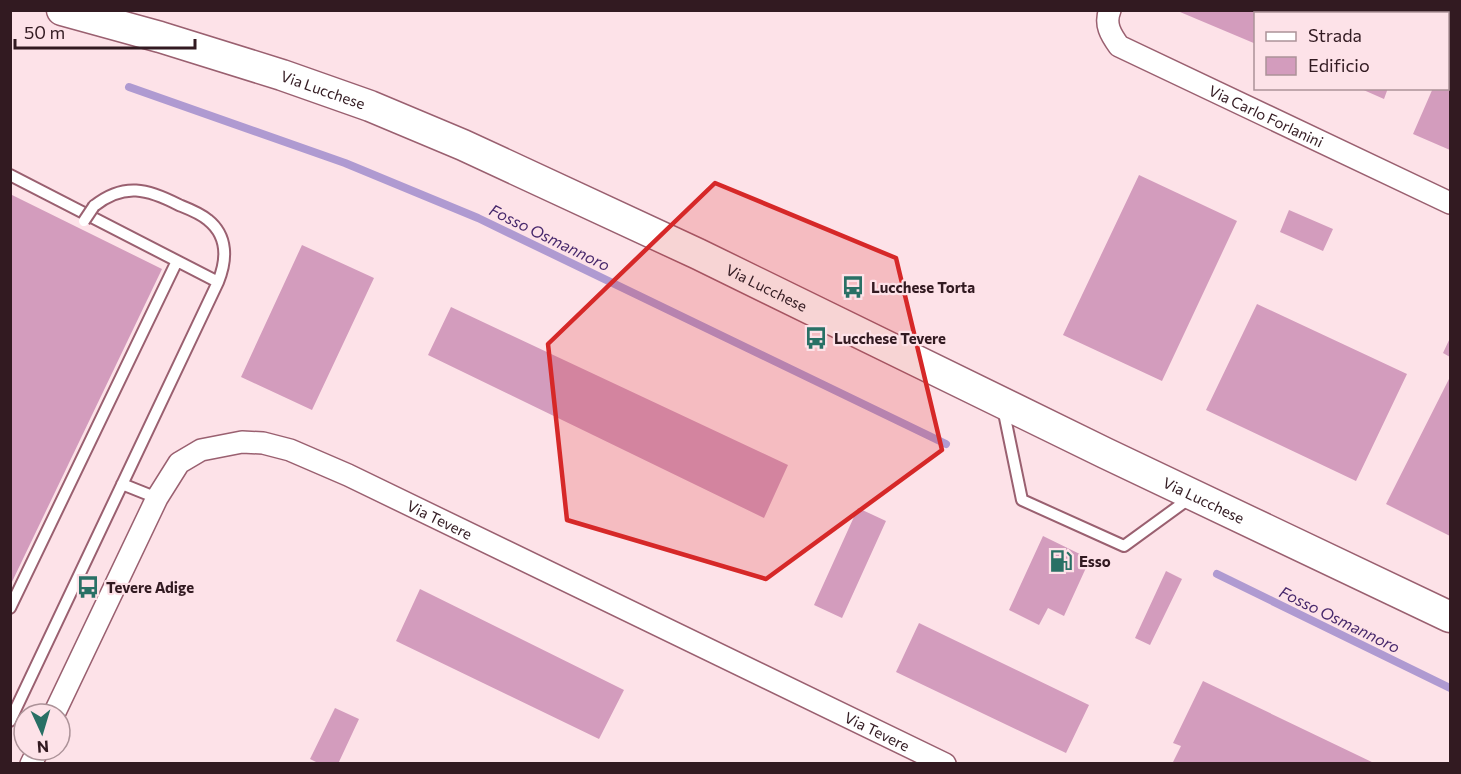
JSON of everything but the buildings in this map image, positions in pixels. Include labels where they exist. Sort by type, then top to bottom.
[{"type":"main road","name":"Via Lucchese","points":[[62,10],[160,37],[282,75],[370,106],[443,136],[698,254],[1450,617]]},
{"type":"street","name":"Via Carlo Forlanini","points":[[1110,10],[1107,16],[1109,32],[1119,46],[1450,203]]},
{"type":"street","name":"Via Tevere","points":[[60,702],[157,498],[179,463],[201,450],[242,442],[263,443],[290,450],[348,475],[945,764]]},
{"type":"lane","points":[[10,175],[218,282]]},
{"type":"lane","points":[[22,702],[224,267],[224,242],[217,229],[207,219],[156,193],[124,190],[112,194],[94,206],[83,223]]},
{"type":"lane","points":[[10,608],[177,261]]},
{"type":"lane","points":[[1002,402],[1022,500],[1124,546],[1194,495]]},
{"type":"lane","points":[[122,484],[157,498]]},
{"type":"highlighted area","points":[[715,183],[896,258],[942,450],[766,579],[567,520],[548,344]]},
{"type":"waterway","name":"Fosso Osmannoro","points":[[129,87],[345,163],[478,218],[946,444]]},
{"type":"waterway","name":"Fosso Osmannoro","points":[[1217,574],[1450,688]]},
{"type":"place","name":"Lucchese Torta","points":[[853,287]]},
{"type":"place","name":"Lucchese Tevere","points":[[816,338]]},
{"type":"place","name":"Esso","points":[[1061,561]]},
{"type":"place","name":"Tevere Adige","points":[[88,587]]}]
